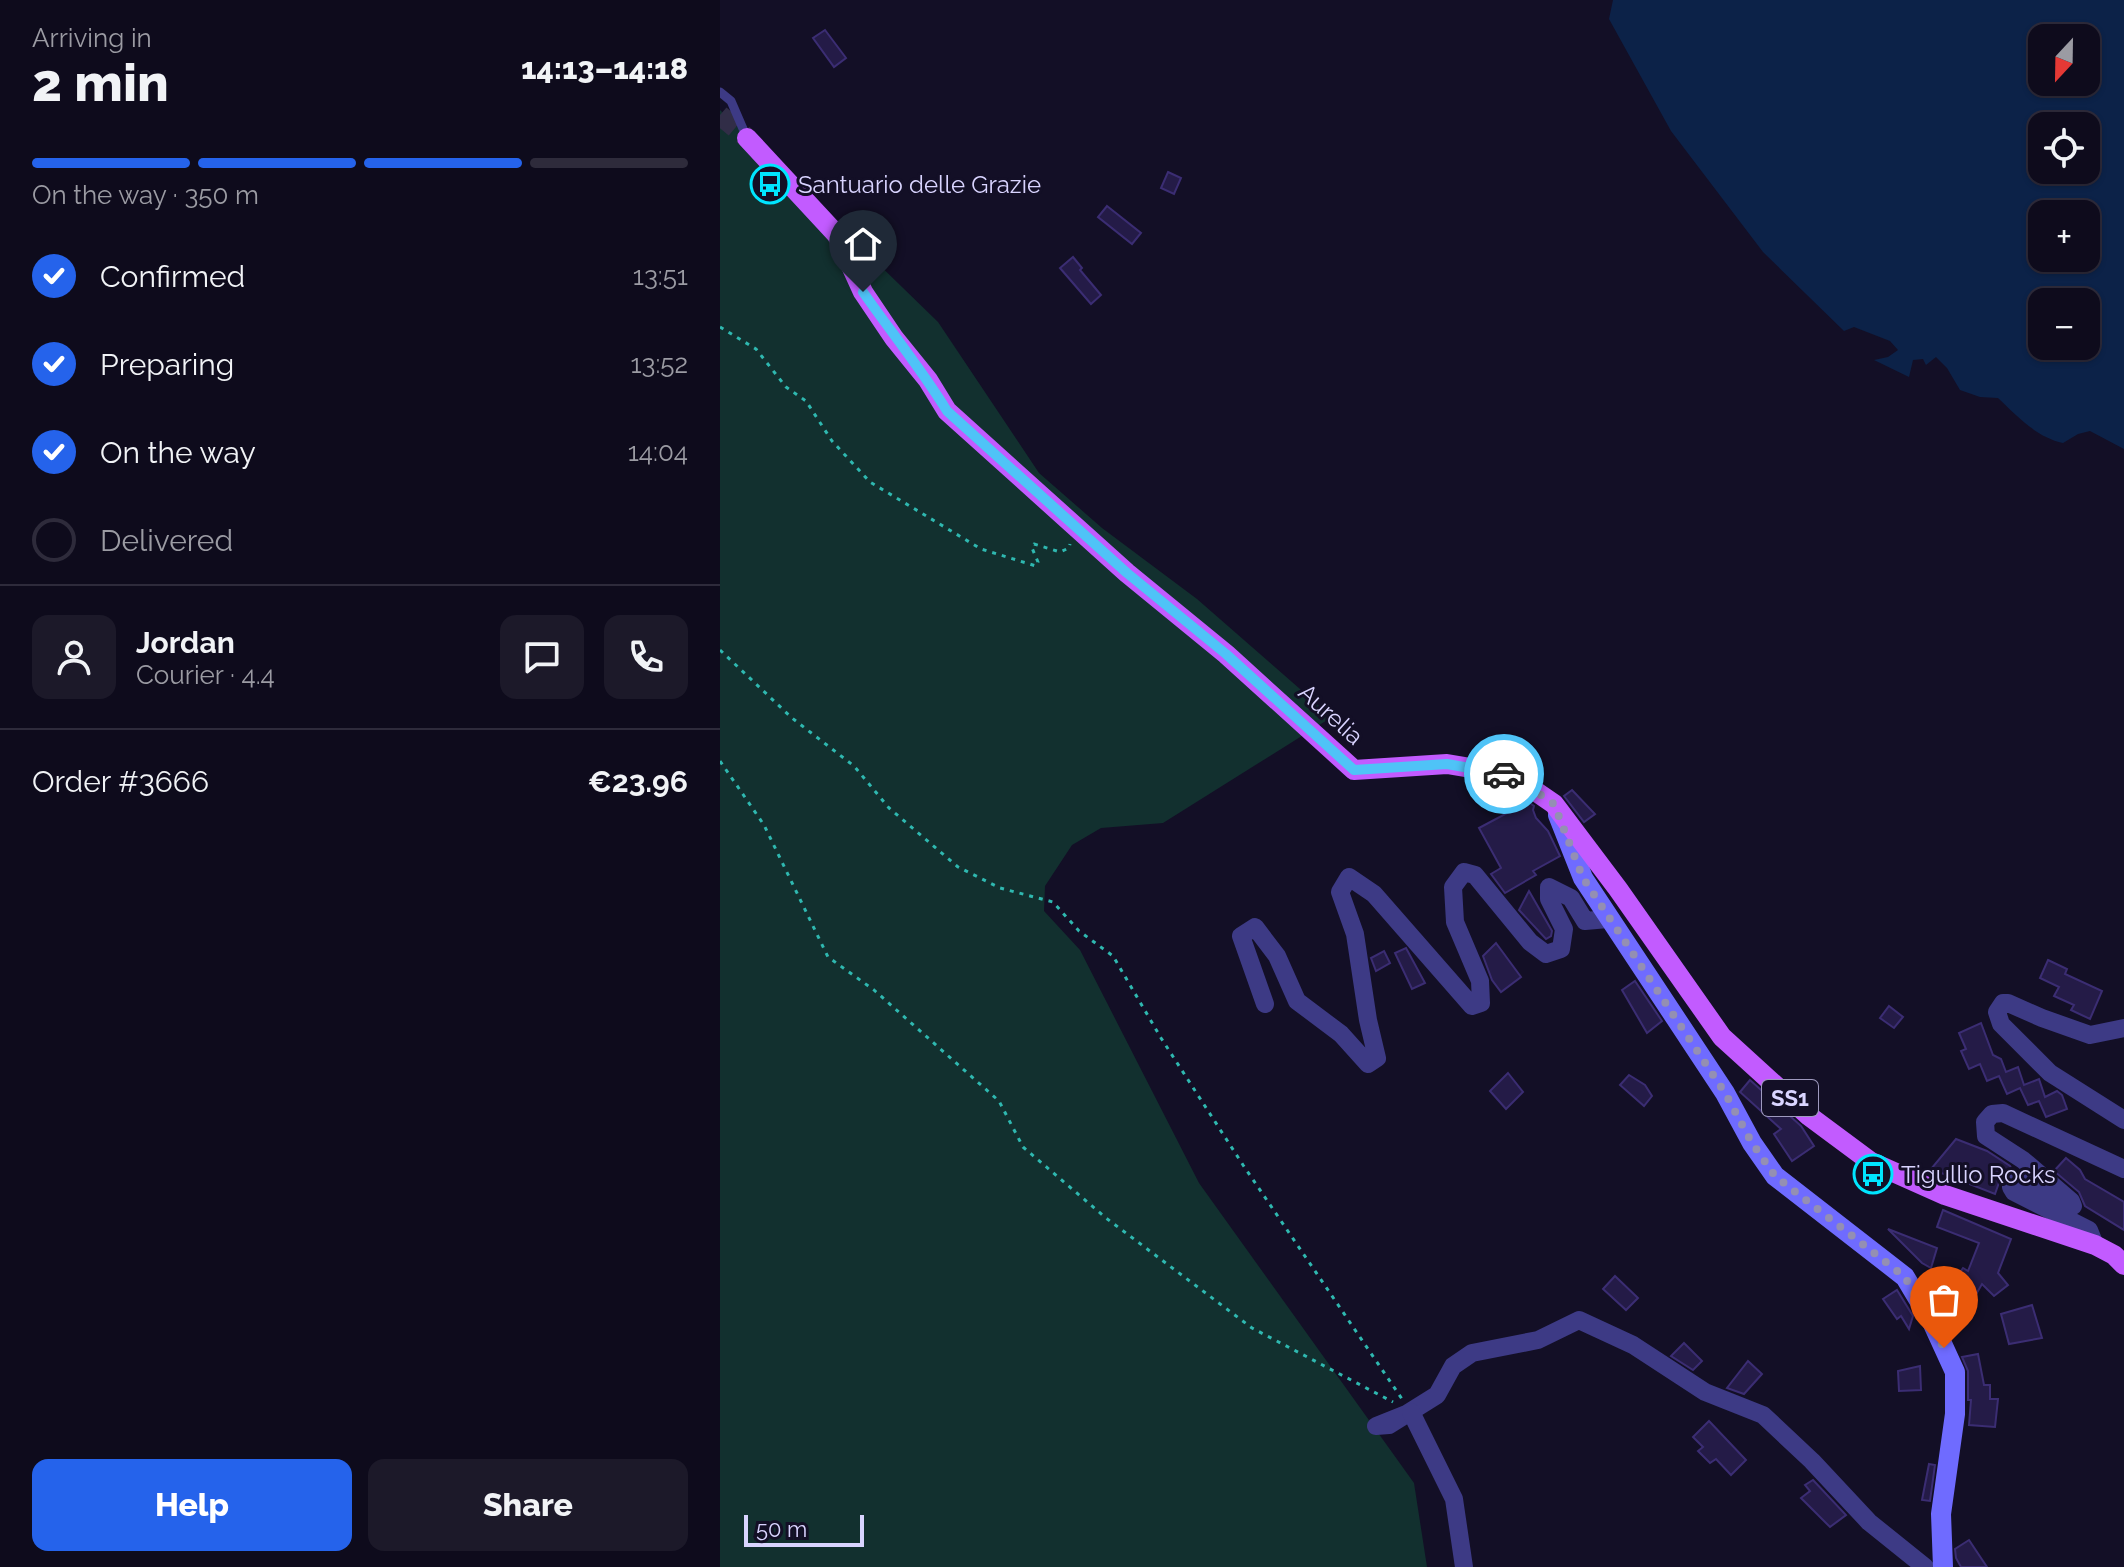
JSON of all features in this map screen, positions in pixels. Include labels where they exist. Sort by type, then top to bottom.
[{"type":"main road","name":"Aurelia","points":[[747,138],[837,235],[863,292],[947,411],[1127,573],[1226,654],[1354,770],[1447,764],[1512,775],[1554,804],[1722,1037],[1809,1116],[1871,1162],[1945,1195],[2095,1245],[2114,1255],[2124,1265]]},
{"type":"street","points":[[1554,804],[1583,878],[1725,1093],[1752,1143],[1775,1176],[1905,1277],[1933,1324],[1955,1372],[1955,1414],[1941,1514],[1943,1567]]},
{"type":"street","points":[[1265,1004],[1241,936],[1255,927],[1277,956],[1297,1001],[1341,1034],[1368,1064],[1377,1058],[1355,934],[1340,892],[1349,877],[1374,894],[1472,1006],[1481,1003],[1480,981],[1455,922],[1453,887],[1464,872],[1475,875],[1530,942],[1546,954],[1561,949],[1564,929],[1549,899],[1549,887],[1571,898],[1585,921],[1608,919]]},
{"type":"street","points":[[2124,1028],[2090,1035],[2008,1003],[2003,1003],[1997,1012],[2001,1024],[2050,1073],[2124,1120]]},
{"type":"street","points":[[2095,1245],[2089,1230],[2014,1192],[2011,1187],[2013,1182],[2020,1181],[2069,1208],[2073,1206],[2023,1160],[1990,1140],[1984,1131],[1985,1122],[1992,1114],[2003,1113],[2124,1169]]},
{"type":"street","points":[[1464,1567],[1454,1499],[1411,1412],[1437,1395],[1453,1366],[1472,1353],[1538,1340],[1579,1320],[1633,1345],[1705,1392],[1763,1415],[1869,1522],[1925,1567]]},
{"type":"lane","points":[[720,92],[731,101],[747,138]]},
{"type":"path","points":[[720,327],[756,349],[786,387],[806,401],[832,441],[870,482],[981,549],[1036,566],[1034,544],[1060,552],[1069,548],[1071,543],[1067,536],[1066,518]]},
{"type":"path","points":[[720,650],[792,718],[854,766],[889,808],[958,867],[1000,888],[1053,902],[1079,931],[1113,956],[1161,1038],[1243,1165],[1411,1412]]},
{"type":"path","points":[[720,761],[764,825],[828,957],[874,990],[999,1101],[1023,1147],[1106,1218],[1252,1328],[1411,1412]]},
{"type":"green space","points":[[720,110],[938,322],[1039,473],[1102,528],[1197,599],[1332,717],[1163,823],[1101,828],[1072,845],[1045,886],[1044,911],[1080,950],[1199,1183],[1414,1483],[1427,1567],[720,1567]]},
{"type":"water","points":[[1613,0],[2124,0],[2124,449],[2090,431],[2063,443],[2044,436],[1998,398],[1980,397],[1960,390],[1947,368],[1936,357],[1926,365],[1923,359],[1913,360],[1909,377],[1874,360],[1888,357],[1898,350],[1890,341],[1854,327],[1844,331],[1763,252],[1671,131],[1609,19]]},
{"type":"building","points":[[825,30],[846,58],[834,67],[813,38]]},
{"type":"building","points":[[1168,172],[1181,178],[1174,194],[1161,188]]},
{"type":"building","points":[[1107,206],[1141,233],[1132,244],[1098,217]]},
{"type":"building","points":[[1073,257],[1101,295],[1091,304],[1060,268]]},
{"type":"building","points":[[1493,785],[1507,787],[1534,806],[1536,818],[1548,831],[1560,856],[1533,871],[1536,875],[1505,893],[1491,874],[1501,868],[1479,828],[1511,811],[1486,798]]},
{"type":"building","points":[[1572,790],[1595,814],[1584,822],[1564,796]]},
{"type":"building","points":[[1529,891],[1552,931],[1546,939],[1519,910]]},
{"type":"building","points":[[1496,943],[1521,977],[1501,992],[1492,980],[1483,956]]},
{"type":"building","points":[[1406,948],[1425,983],[1412,989],[1395,953]]},
{"type":"building","points":[[1384,951],[1390,963],[1376,971],[1371,958]]},
{"type":"building","points":[[2048,960],[2067,969],[2065,974],[2102,991],[2090,1019],[2071,1010],[2074,1005],[2054,996],[2059,987],[2040,978]]},
{"type":"building","points":[[1635,981],[1662,1021],[1647,1033],[1622,990]]},
{"type":"building","points":[[1889,1006],[1903,1017],[1894,1028],[1880,1018]]},
{"type":"building","points":[[1981,1023],[1993,1055],[2001,1059],[2006,1072],[2018,1067],[2024,1085],[2039,1079],[2045,1097],[2057,1091],[2062,1095],[2067,1109],[2046,1117],[2039,1101],[2028,1105],[2020,1088],[2007,1094],[1999,1076],[1987,1081],[1980,1064],[1969,1069],[1961,1051],[1966,1049],[1959,1033]]},
{"type":"building","points":[[1508,1073],[1523,1092],[1506,1109],[1490,1091]]},
{"type":"building","points":[[1629,1075],[1645,1085],[1652,1096],[1644,1106],[1620,1085]]},
{"type":"building","points":[[1750,1080],[1801,1126],[1814,1146],[1792,1161],[1774,1134],[1781,1129],[1740,1092]]},
{"type":"building","points":[[1956,1139],[1987,1151],[2010,1166],[2012,1170],[2001,1177],[1995,1194],[1931,1169]]},
{"type":"building","points":[[2066,1158],[2085,1179],[2124,1202],[2124,1230],[2085,1206],[2079,1192],[2054,1171]]},
{"type":"building","points":[[1943,1210],[2011,1239],[1998,1273],[2008,1285],[1994,1296],[1982,1284],[1975,1296],[1953,1282],[1963,1268],[1968,1271],[1979,1243],[1937,1227]]},
{"type":"building","points":[[1888,1229],[1937,1248],[1931,1268],[1922,1263]]},
{"type":"building","points":[[1615,1276],[1638,1298],[1626,1310],[1603,1289]]},
{"type":"building","points":[[1897,1290],[1913,1316],[1909,1329],[1901,1316],[1897,1319],[1883,1299]]},
{"type":"building","points":[[2032,1305],[2042,1338],[2009,1344],[2001,1314]]},
{"type":"building","points":[[1956,1313],[1960,1323],[1950,1330],[1944,1317]]},
{"type":"building","points":[[1684,1343],[1702,1361],[1693,1370],[1671,1356]]},
{"type":"building","points":[[1978,1354],[1984,1385],[1990,1385],[1990,1399],[1998,1399],[1995,1427],[1969,1425],[1971,1400],[1968,1400],[1968,1371],[1962,1357]]},
{"type":"building","points":[[1748,1361],[1762,1374],[1744,1394],[1727,1388]]},
{"type":"building","points":[[1920,1366],[1921,1390],[1899,1391],[1898,1371]]},
{"type":"building","points":[[1709,1421],[1746,1460],[1731,1475],[1716,1459],[1710,1463],[1698,1451],[1703,1447],[1693,1437]]},
{"type":"building","points":[[1929,1464],[1935,1465],[1930,1501],[1922,1500]]},
{"type":"building","points":[[1813,1480],[1846,1515],[1830,1527],[1801,1498],[1810,1491],[1805,1485]]},
{"type":"building","points":[[1969,1540],[1987,1567],[1961,1567],[1955,1549]]},
{"type":"tunnel","points":[[720,115],[747,138]]},
{"type":"way so far","points":[[1504,774],[1512,775],[1554,804],[1583,878],[1725,1093],[1752,1143],[1775,1176],[1905,1277],[1944,1348]]},
{"type":"place","name":"Santuario delle Grazie","points":[[770,184]]},
{"type":"place","name":"Tigullio Rocks","points":[[1873,1174]]},
{"type":"route","points":[[863,292],[947,411],[1127,573],[1226,654],[1354,770],[1447,764],[1504,774]]}]
